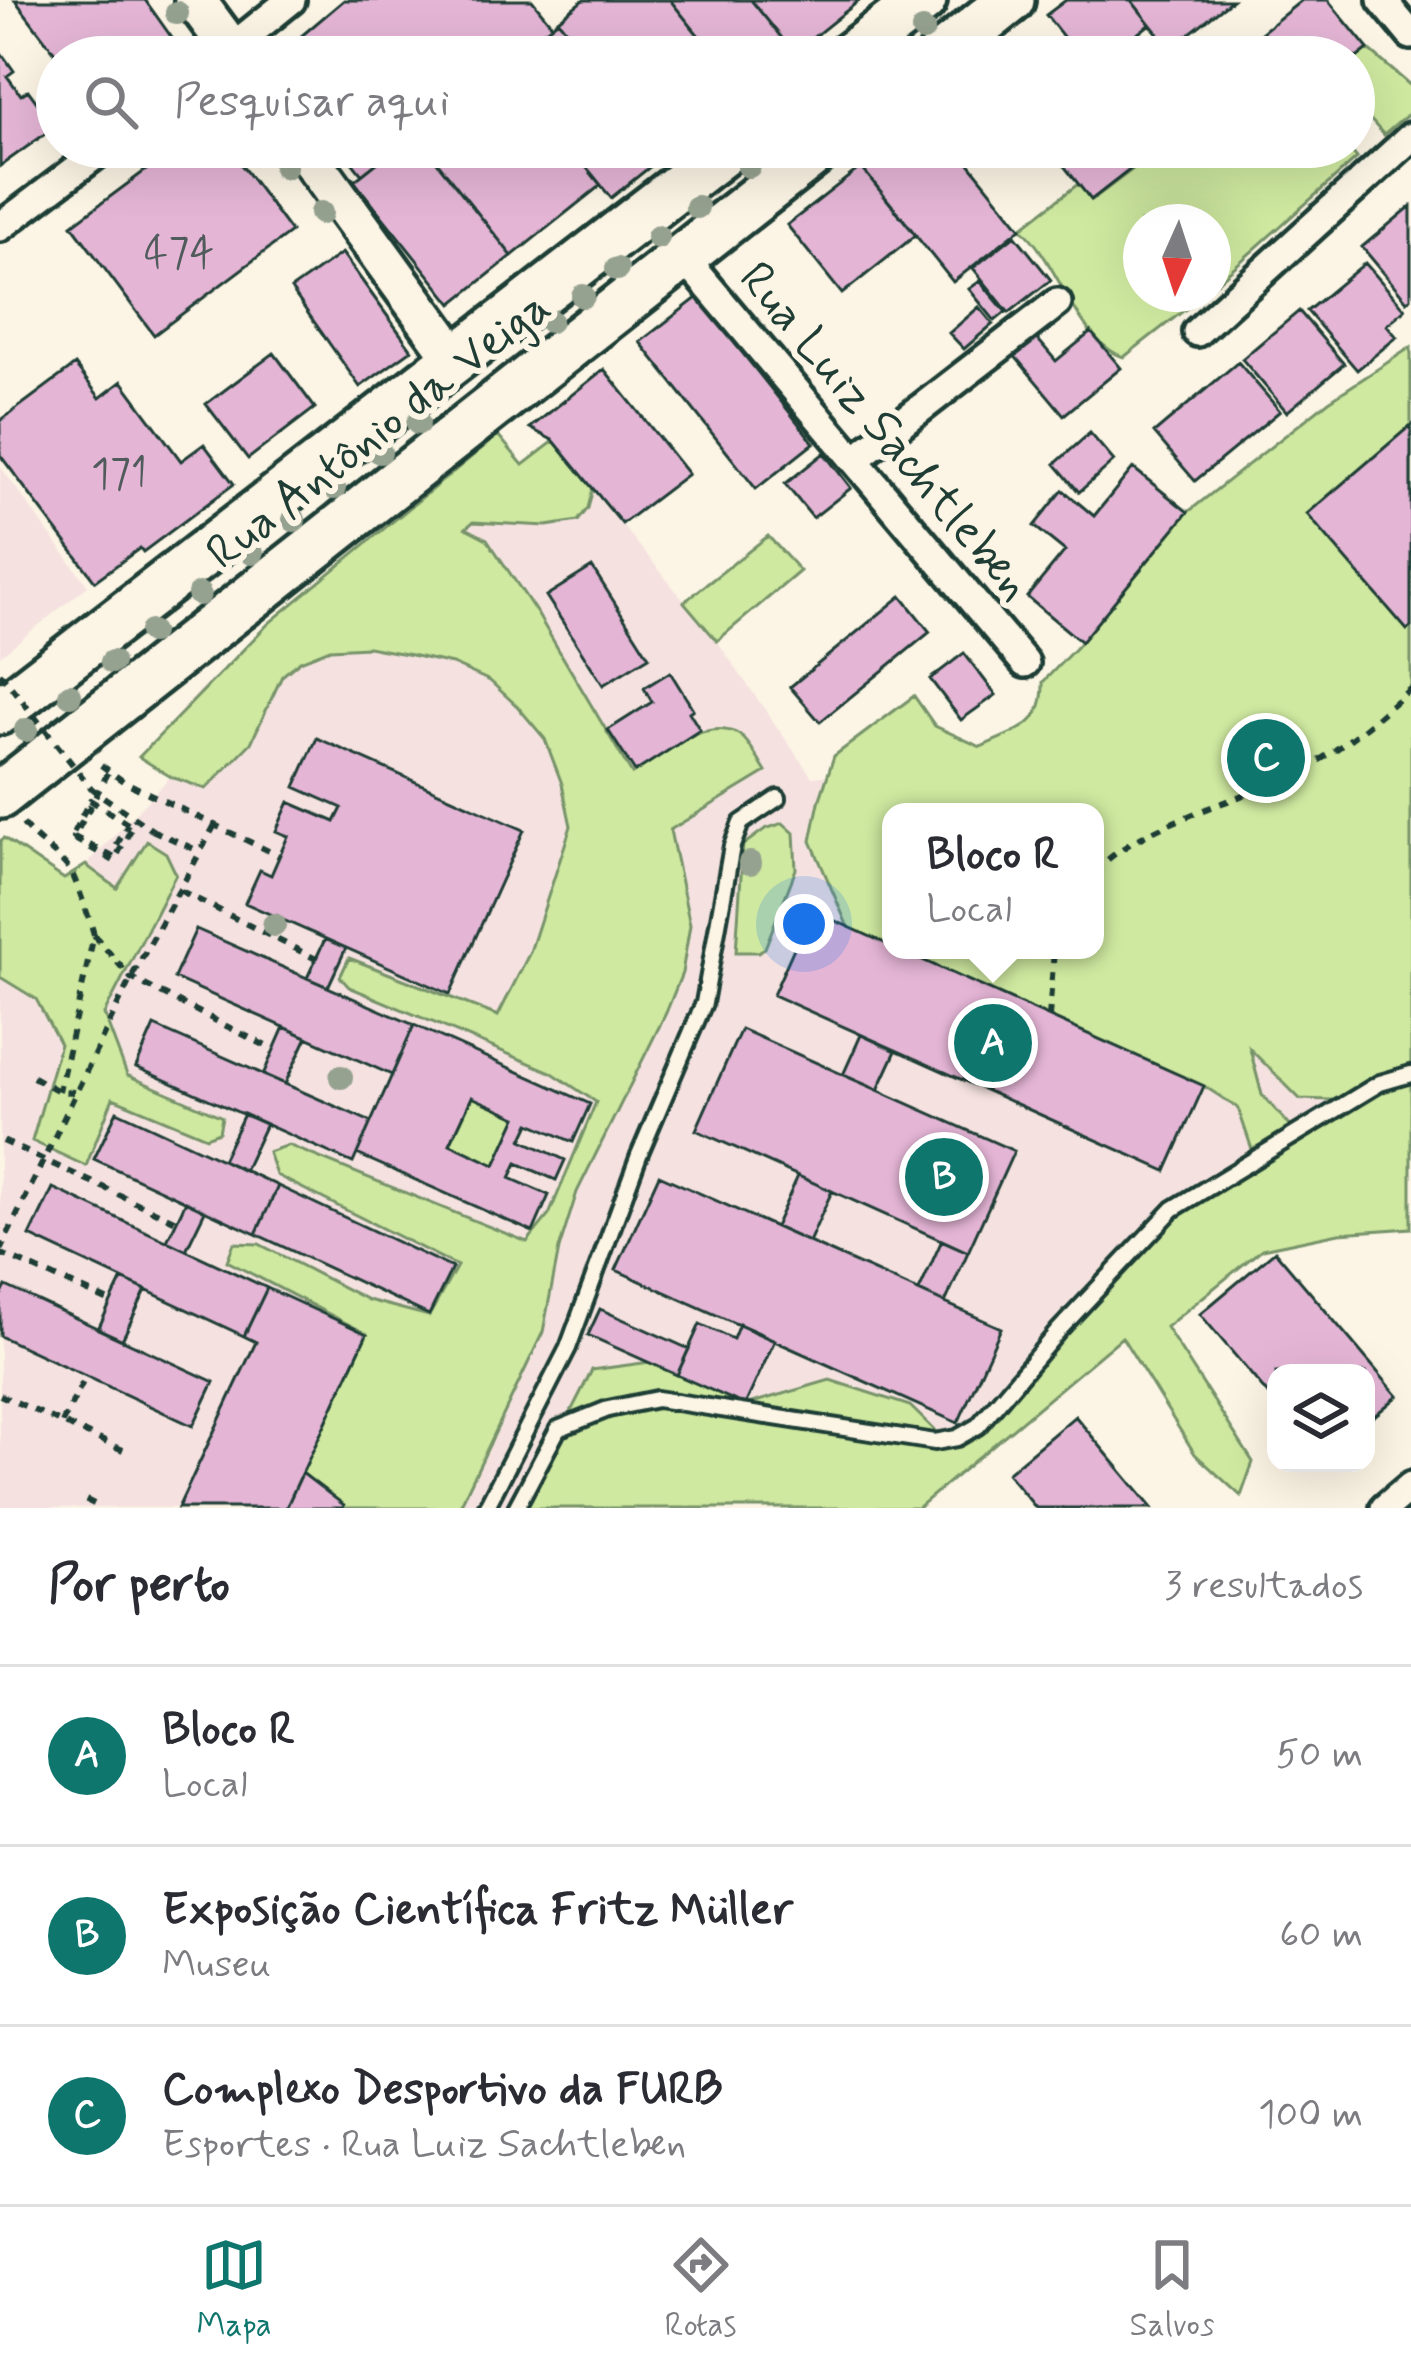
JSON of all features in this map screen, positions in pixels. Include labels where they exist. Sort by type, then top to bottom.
[{"type":"main road","points":[[875,36],[922,0]]},
{"type":"main road","points":[[966,36],[1011,0]]},
{"type":"main road","name":"Rua Antônio da Veiga","points":[[0,711],[702,168]]},
{"type":"main road","name":"Rua Antônio da Veiga","points":[[0,795],[794,168]]},
{"type":"main road","points":[[454,357],[491,407]]},
{"type":"street","points":[[195,0],[218,36]]},
{"type":"street","points":[[250,36],[291,0]]},
{"type":"street","points":[[1382,0],[1411,35]]},
{"type":"street","points":[[1197,332],[1411,137]]},
{"type":"street","points":[[0,227],[78,168]]},
{"type":"street","points":[[317,168],[454,357]]},
{"type":"street","name":"Rua Luiz Sachtleben","points":[[681,254],[1024,663]]},
{"type":"street","points":[[854,460],[1057,303]]},
{"type":"street","points":[[1385,1508],[1411,1486]]},
{"type":"lane","points":[[486,1508],[568,1348],[639,1155],[704,1003],[732,845],[741,824],[778,799]]},
{"type":"lane","points":[[516,1508],[558,1429],[608,1409],[657,1399],[935,1442],[957,1438],[978,1426],[1059,1330],[1173,1209],[1380,1083],[1411,1074]]},
{"type":"path","points":[[0,673],[92,789],[132,822]]},
{"type":"path","points":[[1104,862],[1145,835],[1305,769],[1411,688]]},
{"type":"path","points":[[132,822],[111,856],[74,837],[108,773],[279,856]]},
{"type":"path","points":[[132,822],[114,861],[71,837],[90,800],[201,852]]},
{"type":"path","points":[[111,1302],[0,1252],[131,978],[216,824]]},
{"type":"path","points":[[33,837],[73,874],[94,934],[131,978],[274,1050]]},
{"type":"path","points":[[181,891],[316,959]]},
{"type":"path","points":[[59,1091],[94,934]]},
{"type":"path","points":[[1049,1017],[1053,959]]},
{"type":"path","points":[[33,1077],[59,1091],[74,1092]]},
{"type":"path","points":[[3,1141],[176,1221]]},
{"type":"path","points":[[62,1423],[86,1376]]},
{"type":"path","points":[[0,1395],[123,1450]]},
{"type":"path","points":[[86,1501],[96,1505]]},
{"type":"shaded area","points":[[498,435],[523,465],[554,441],[717,641],[812,777],[1019,754],[1062,727],[1383,1115],[918,1508],[0,1508],[0,841],[4,838],[64,879],[86,865],[170,777],[139,757],[202,688],[313,585]]},
{"type":"shaded area","points":[[0,466],[88,586],[0,656]]},
{"type":"green space","points":[[1375,55],[1411,86],[1411,112],[1384,135],[1375,125]]},
{"type":"green space","points":[[1134,168],[1346,168],[1231,270],[1231,204],[1123,204],[1123,312],[1182,312],[1124,357],[1093,335],[1047,260],[1021,228],[1078,184],[1092,200]]},
{"type":"green space","points":[[1411,347],[1411,1228],[1339,1233],[1262,1249],[1166,1327],[1253,1462],[1241,1496],[1195,1454],[1122,1337],[918,1508],[522,1508],[592,1370],[650,1362],[745,1405],[830,1380],[910,1406],[949,1444],[974,1439],[1174,1214],[1257,1164],[1238,1108],[1204,1086],[920,959],[1104,959],[1104,803],[882,803],[882,942],[848,927],[811,841],[834,756],[914,696],[935,726],[981,747],[1026,725],[1039,709],[1043,682],[1188,512],[1329,401]],"holes":[[[1250,1049],[1300,1099],[1362,1101],[1303,1140],[1262,1095]]]},
{"type":"green space","points":[[498,435],[523,465],[554,441],[593,488],[588,508],[578,521],[547,526],[473,522],[466,528],[487,539],[632,774],[681,741],[709,730],[736,733],[766,772],[670,830],[690,925],[682,973],[577,1192],[559,1249],[543,1332],[459,1508],[343,1508],[302,1473],[367,1334],[227,1261],[234,1243],[259,1244],[368,1300],[429,1316],[457,1266],[276,1175],[268,1152],[288,1145],[527,1242],[549,1215],[596,1102],[551,1072],[349,987],[340,977],[349,958],[498,1016],[530,952],[571,826],[562,784],[545,739],[490,681],[452,664],[368,647],[330,649],[300,661],[282,676],[251,743],[206,789],[171,777],[139,757],[269,623]]},
{"type":"green space","points":[[768,536],[800,571],[717,641],[684,602]]},
{"type":"green space","points":[[783,823],[794,833],[796,869],[765,948],[736,952],[743,845]]},
{"type":"green space","points":[[4,838],[64,879],[86,865],[117,888],[147,841],[166,853],[176,874],[104,1014],[127,1075],[222,1117],[219,1132],[206,1137],[113,1098],[86,1166],[32,1141],[60,1044],[36,999],[0,977],[0,841]]},
{"type":"green space","points":[[472,1097],[517,1117],[495,1165],[450,1144]]},
{"type":"building","points":[[15,0],[145,0],[171,36],[42,36]]},
{"type":"building","points":[[344,0],[532,0],[552,25],[538,36],[301,36]]},
{"type":"building","points":[[583,0],[670,0],[699,36],[571,36],[558,20]]},
{"type":"building","points":[[670,0],[751,0],[780,36],[699,36]]},
{"type":"building","points":[[751,0],[860,0],[815,36],[780,36]]},
{"type":"building","points":[[1066,0],[1131,0],[1150,24],[1135,36],[1062,36],[1046,15]]},
{"type":"building","points":[[1131,0],[1232,0],[1186,36],[1160,36]]},
{"type":"building","points":[[1302,0],[1328,0],[1357,36],[1257,36]]},
{"type":"building","points":[[558,20],[571,36],[538,36]]},
{"type":"building","points":[[0,51],[14,71],[7,76],[21,95],[28,90],[36,101],[36,140],[0,166]]},
{"type":"building","points":[[149,168],[244,168],[291,232],[154,335],[72,225]]},
{"type":"building","points":[[370,168],[442,168],[512,256],[452,304],[354,181]]},
{"type":"building","points":[[442,168],[587,168],[601,185],[512,256]]},
{"type":"building","points":[[587,168],[648,168],[611,198]]},
{"type":"building","points":[[862,168],[973,168],[1021,228],[953,282]]},
{"type":"building","points":[[862,168],[916,235],[842,294],[787,225]]},
{"type":"building","points":[[1066,168],[1132,168],[1091,200]]},
{"type":"building","points":[[1411,206],[1411,298],[1407,301],[1362,247]]},
{"type":"building","points":[[1015,235],[1051,280],[1009,313],[973,268]]},
{"type":"building","points":[[342,253],[412,350],[360,387],[291,289]]},
{"type":"building","points":[[1365,263],[1405,309],[1387,325],[1397,337],[1357,370],[1307,311]]},
{"type":"building","points":[[980,281],[1006,312],[995,321],[969,289]]},
{"type":"building","points":[[698,297],[814,443],[756,489],[640,342]]},
{"type":"building","points":[[979,307],[993,324],[964,349],[949,333]]},
{"type":"building","points":[[1299,311],[1344,364],[1287,412],[1242,359]]},
{"type":"building","points":[[1091,332],[1121,368],[1064,415],[1013,354],[1035,336],[1056,361]]},
{"type":"building","points":[[274,353],[315,408],[248,459],[206,404]]},
{"type":"building","points":[[1238,362],[1280,411],[1195,481],[1154,433]]},
{"type":"building","points":[[75,365],[100,398],[122,381],[181,461],[204,444],[234,484],[143,552],[140,548],[95,581],[0,455],[0,421]]},
{"type":"building","points":[[604,369],[688,474],[622,524],[554,441],[530,428]]},
{"type":"building","points":[[1411,425],[1411,627],[1407,630],[1307,514]]},
{"type":"building","points":[[1090,433],[1114,461],[1079,492],[1055,464]]},
{"type":"building","points":[[824,453],[851,488],[813,518],[785,484]]},
{"type":"building","points":[[1133,468],[1188,512],[1081,642],[1027,597],[1065,551],[1034,526],[1063,490],[1094,516]]},
{"type":"building","points":[[592,567],[649,657],[603,685],[546,596]]},
{"type":"building","points":[[901,596],[930,632],[820,722],[790,687]]},
{"type":"building","points":[[964,653],[996,695],[961,720],[930,679]]},
{"type":"building","points":[[670,672],[700,730],[635,772],[608,730],[652,702],[644,688]]},
{"type":"building","points":[[317,738],[524,830],[450,994],[245,903],[260,870],[271,875],[288,836],[276,831],[289,802],[335,822],[342,808],[295,787]]},
{"type":"building","points":[[811,910],[882,942],[882,959],[920,959],[1204,1086],[1166,1171],[773,995]]},
{"type":"building","points":[[196,929],[414,1025],[392,1075],[174,978]]},
{"type":"building","points":[[325,939],[346,948],[328,987],[307,978]]},
{"type":"building","points":[[414,1025],[590,1104],[573,1142],[530,1123],[522,1140],[565,1160],[556,1180],[517,1163],[510,1178],[549,1195],[533,1232],[357,1154]],"holes":[[[472,1097],[517,1117],[495,1165],[450,1144]]]},
{"type":"building","points":[[154,1026],[371,1122],[353,1163],[136,1067]]},
{"type":"building","points":[[284,1027],[307,1037],[285,1084],[263,1075]]},
{"type":"building","points":[[741,1029],[1014,1151],[968,1252],[696,1130]]},
{"type":"building","points":[[861,1035],[896,1051],[878,1090],[843,1075]]},
{"type":"building","points":[[117,1111],[278,1186],[256,1234],[94,1159]]},
{"type":"building","points":[[244,1114],[266,1124],[244,1171],[222,1160]]},
{"type":"building","points":[[659,1175],[1001,1328],[958,1423],[616,1270]]},
{"type":"building","points":[[798,1176],[832,1191],[809,1242],[775,1227]]},
{"type":"building","points":[[278,1186],[452,1268],[429,1315],[256,1234]]},
{"type":"building","points":[[53,1188],[267,1288],[244,1336],[30,1236]]},
{"type":"building","points":[[186,1201],[205,1211],[186,1250],[167,1241]]},
{"type":"building","points":[[942,1240],[968,1252],[945,1303],[919,1291]]},
{"type":"building","points":[[1275,1251],[1371,1364],[1267,1364],[1267,1393],[1200,1314]]},
{"type":"building","points":[[122,1279],[146,1290],[122,1340],[98,1329]]},
{"type":"building","points":[[6,1286],[214,1382],[193,1426],[0,1336],[0,1298]]},
{"type":"building","points":[[267,1288],[367,1334],[286,1508],[178,1508],[256,1342],[244,1336]]},
{"type":"building","points":[[600,1309],[689,1349],[677,1375],[588,1335]]},
{"type":"building","points":[[700,1324],[733,1339],[739,1324],[775,1340],[745,1405],[677,1375]]},
{"type":"building","points":[[1375,1369],[1398,1396],[1375,1415]]},
{"type":"building","points":[[1075,1416],[1152,1508],[1036,1508],[1007,1473]]},
{"type":"building","points":[[302,1473],[344,1505],[343,1508],[286,1508]]},
{"type":"place","name":"Complexo Desportivo da FURB","points":[[1266,758]]},
{"type":"place","name":"Bloco R","points":[[993,1043]]},
{"type":"place","name":"Exposição Científica Fritz Müller","points":[[944,1177]]}]
